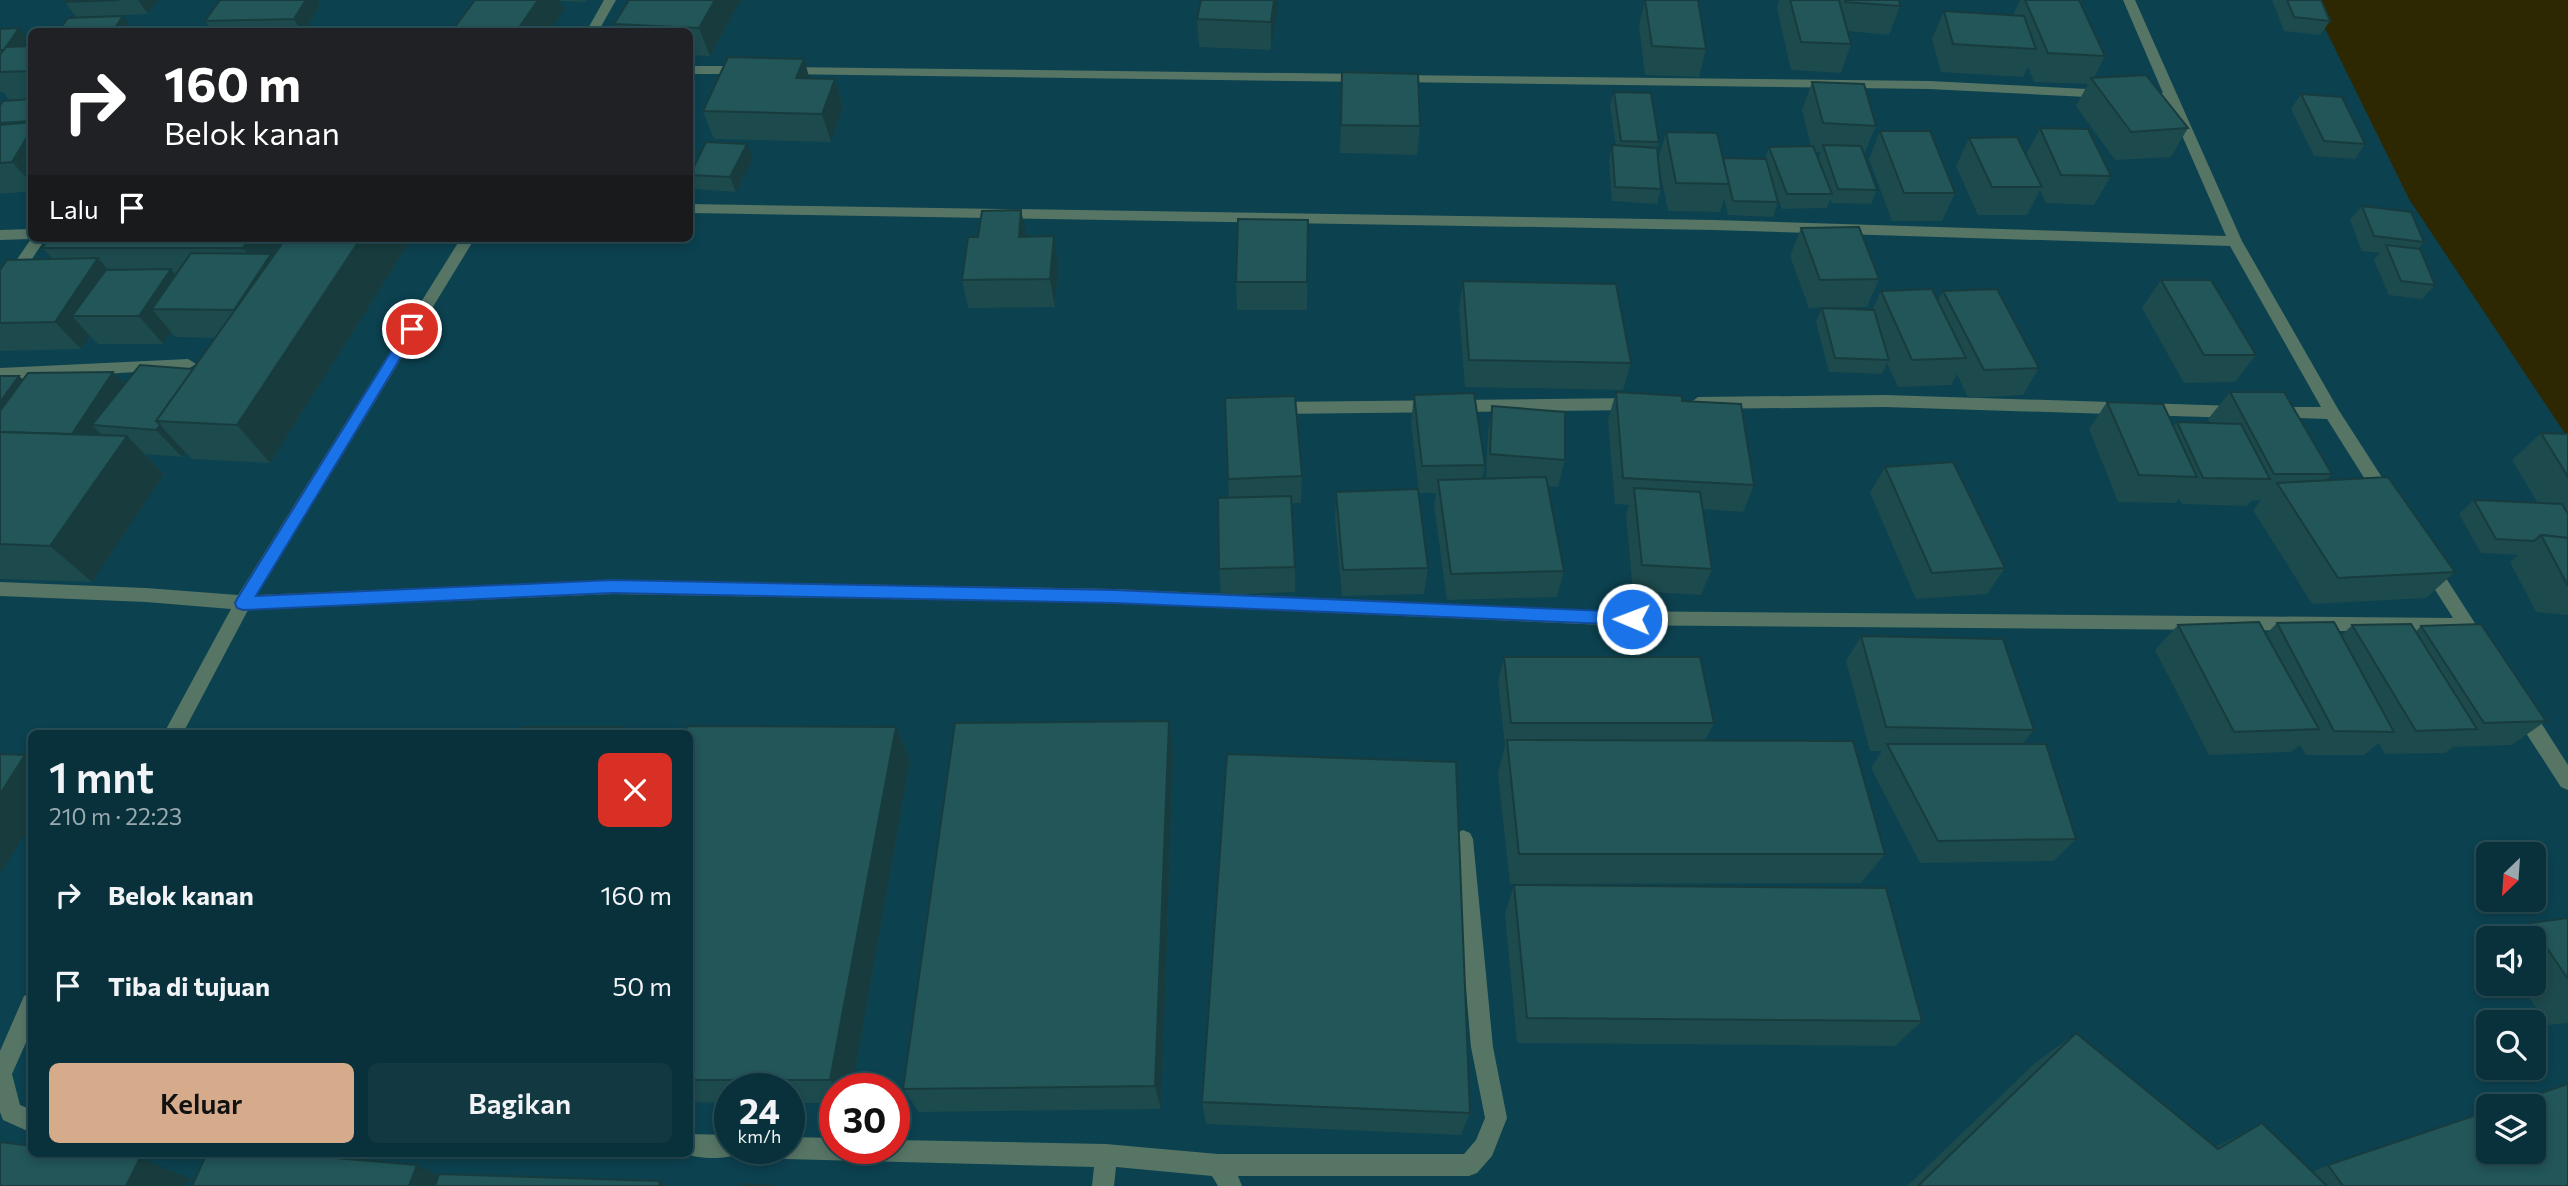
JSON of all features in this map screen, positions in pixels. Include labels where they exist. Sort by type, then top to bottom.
[{"type":"street","points":[[594,28],[610,0]]},
{"type":"street","points":[[2129,0],[2235,241],[2332,413],[2392,507]]},
{"type":"street","points":[[693,70],[1929,85],[2171,97]]},
{"type":"street","points":[[693,209],[1714,225],[2235,241]]},
{"type":"street","points":[[0,235],[28,233]]},
{"type":"street","points":[[0,295],[36,242]]},
{"type":"street","points":[[175,730],[243,603],[466,242]]},
{"type":"street","points":[[0,374],[188,364]]},
{"type":"street","points":[[1675,404],[1885,401],[2332,413]]},
{"type":"street","points":[[1271,408],[1647,404]]},
{"type":"street","points":[[2422,554],[2481,647]]},
{"type":"street","points":[[0,589],[146,595],[243,603],[612,587],[1114,596],[1604,618],[2466,625]]},
{"type":"street","points":[[2510,692],[2568,781]]},
{"type":"street","points":[[805,1149],[1049,1156],[1106,1155],[1218,1165],[1469,1165],[1485,1148],[1496,1118],[1482,1047],[1463,839]]},
{"type":"street","points":[[28,1012],[1,1074],[11,1112],[28,1120]]},
{"type":"street","points":[[693,1145],[714,1146]]},
{"type":"street","points":[[1103,1186],[1106,1155]]},
{"type":"street","points":[[1218,1165],[1231,1186]]},
{"type":"shaded area","points":[[2311,0],[2568,0],[2568,438],[2409,199]]},
{"type":"building","points":[[66,0],[119,0],[65,2]]},
{"type":"building","points":[[220,0],[306,0],[294,19],[205,21]]},
{"type":"building","points":[[475,0],[538,0],[519,28],[454,28]]},
{"type":"building","points":[[629,0],[715,0],[699,28],[614,24]]},
{"type":"building","points":[[1201,0],[1274,0],[1271,22],[1197,19]]},
{"type":"building","points":[[1645,0],[1698,0],[1706,49],[1652,46]]},
{"type":"building","points":[[1790,0],[1839,0],[1851,44],[1801,42]]},
{"type":"building","points":[[1899,0],[1900,6],[1845,2]]},
{"type":"building","points":[[2025,0],[2079,0],[2105,56],[2048,53]]},
{"type":"building","points":[[2287,0],[2321,0],[2330,21],[2294,17]]},
{"type":"building","points":[[1944,11],[2024,16],[2036,49],[1953,44]]},
{"type":"building","points":[[123,16],[115,28],[61,28],[68,18]]},
{"type":"building","points":[[19,28],[4,50],[0,50],[0,29]]},
{"type":"building","points":[[28,46],[28,71],[0,72],[0,55],[6,47]]},
{"type":"building","points":[[728,57],[804,59],[796,78],[835,79],[822,114],[703,111]]},
{"type":"building","points":[[1342,72],[1418,74],[1420,126],[1341,125]]},
{"type":"building","points":[[2146,75],[2188,128],[2131,132],[2091,78]]},
{"type":"building","points":[[1812,82],[1864,84],[1876,126],[1823,123]]},
{"type":"building","points":[[1614,92],[1651,93],[1659,142],[1621,141]]},
{"type":"building","points":[[2301,94],[2342,97],[2365,144],[2324,141]]},
{"type":"building","points":[[28,99],[28,121],[0,123],[0,106],[3,101]]},
{"type":"building","points":[[28,122],[28,136],[12,162],[0,163],[0,125]]},
{"type":"building","points":[[2040,128],[2088,129],[2111,176],[2061,175]]},
{"type":"building","points":[[1880,131],[1930,131],[1955,193],[1904,193]]},
{"type":"building","points":[[1666,132],[1717,133],[1729,184],[1676,183]]},
{"type":"building","points":[[2017,137],[2042,187],[1992,187],[1969,138]]},
{"type":"building","points":[[706,142],[747,144],[730,177],[693,175],[693,169]]},
{"type":"building","points":[[1612,145],[1657,148],[1661,189],[1615,187]]},
{"type":"building","points":[[1823,145],[1861,146],[1877,190],[1838,189]]},
{"type":"building","points":[[1813,146],[1832,194],[1787,194],[1769,147]]},
{"type":"building","points":[[1723,158],[1766,159],[1778,202],[1733,201]]},
{"type":"building","points":[[2362,206],[2411,212],[2424,242],[2374,236]]},
{"type":"building","points":[[1021,210],[1019,237],[1054,236],[1050,279],[962,280],[968,237],[978,237],[982,211]]},
{"type":"building","points":[[1238,219],[1308,220],[1307,282],[1236,282]]},
{"type":"building","points":[[1859,227],[1879,279],[1820,280],[1801,228]]},
{"type":"building","points":[[47,242],[247,242],[243,248],[42,248]]},
{"type":"building","points":[[283,242],[358,242],[237,425],[156,421]]},
{"type":"building","points":[[2386,245],[2420,249],[2435,285],[2401,281]]},
{"type":"building","points":[[191,253],[271,254],[234,310],[152,309]]},
{"type":"building","points":[[98,258],[55,322],[0,323],[0,270],[7,260]]},
{"type":"building","points":[[171,269],[139,316],[72,316],[106,270]]},
{"type":"building","points":[[2161,280],[2211,280],[2256,355],[2204,355]]},
{"type":"building","points":[[1463,281],[1616,284],[1631,363],[1469,360]]},
{"type":"building","points":[[1932,289],[1966,358],[1912,360],[1881,291]]},
{"type":"building","points":[[1997,289],[2039,368],[1984,370],[1943,291]]},
{"type":"building","points":[[1822,308],[1874,310],[1889,360],[1835,358]]},
{"type":"building","points":[[140,365],[193,369],[156,421],[160,425],[156,430],[92,425]]},
{"type":"building","points":[[113,372],[72,434],[0,432],[0,411],[28,373]]},
{"type":"building","points":[[0,376],[19,376],[0,402]]},
{"type":"building","points":[[1616,392],[1682,396],[1682,401],[1741,404],[1754,485],[1623,478]]},
{"type":"building","points":[[2230,392],[2284,392],[2332,474],[2274,474]]},
{"type":"building","points":[[1474,393],[1485,465],[1422,466],[1414,395]]},
{"type":"building","points":[[1295,396],[1302,476],[1228,479],[1225,398]]},
{"type":"building","points":[[2107,402],[2163,404],[2197,477],[2139,475]]},
{"type":"building","points":[[1492,406],[1565,412],[1565,460],[1490,454]]},
{"type":"building","points":[[2177,422],[2241,424],[2270,479],[2203,478]]},
{"type":"building","points":[[0,432],[127,436],[50,546],[0,544]]},
{"type":"building","points":[[2541,433],[2568,434],[2568,477]]},
{"type":"building","points":[[1953,462],[2005,568],[1932,573],[1885,467]]},
{"type":"building","points":[[1546,477],[1564,571],[1451,574],[1438,480]]},
{"type":"building","points":[[2388,477],[2455,572],[2338,578],[2277,483]]},
{"type":"building","points":[[1634,488],[1700,492],[1712,569],[1642,565]]},
{"type":"building","points":[[1418,489],[1428,568],[1343,570],[1336,492]]},
{"type":"building","points":[[1291,496],[1295,567],[1219,569],[1218,498]]},
{"type":"building","points":[[2474,500],[2562,504],[2568,514],[2568,538],[2541,535],[2534,541],[2496,539]]},
{"type":"building","points":[[2541,535],[2568,538],[2568,586]]},
{"type":"building","points":[[2259,622],[2319,729],[2234,732],[2178,625]]},
{"type":"building","points":[[2334,622],[2394,732],[2334,731],[2277,623]]},
{"type":"building","points":[[2411,624],[2477,729],[2416,731],[2352,625]]},
{"type":"building","points":[[2481,624],[2546,721],[2484,723],[2421,626]]},
{"type":"building","points":[[1861,636],[2003,639],[2034,730],[1886,727]]},
{"type":"building","points":[[1504,657],[1700,657],[1714,723],[1511,723]]},
{"type":"building","points":[[1169,721],[1155,1086],[910,1089],[910,1073],[905,1073],[955,723]]},
{"type":"building","points":[[687,726],[896,727],[831,1073],[819,1073],[819,1080],[805,1080],[805,1073],[714,1073],[714,1080],[693,1080],[693,730],[686,730]]},
{"type":"building","points":[[523,727],[625,727],[624,730],[522,730]]},
{"type":"building","points":[[1507,740],[1853,741],[1885,854],[1519,854]]},
{"type":"building","points":[[1887,744],[2046,744],[2076,839],[1938,841]]},
{"type":"building","points":[[0,754],[25,755],[0,794]]},
{"type":"building","points":[[1227,754],[1456,762],[1470,1113],[1202,1102]]},
{"type":"building","points":[[1514,885],[1886,888],[1922,1021],[1527,1018]]},
{"type":"building","points":[[2568,918],[2568,979],[2546,947],[2546,926],[2532,926],[2530,923]]},
{"type":"building","points":[[2076,1033],[2218,1149],[2262,1123],[2327,1186],[1918,1186]]},
{"type":"building","points":[[2568,1084],[2568,1186],[2343,1186],[2328,1165],[2476,1115],[2476,1164],[2546,1164],[2546,1094],[2538,1094]]},
{"type":"building","points":[[0,1142],[28,1146],[28,1157],[140,1158],[126,1186],[0,1186]]},
{"type":"building","points":[[205,1157],[324,1157],[417,1165],[409,1186],[192,1186]]},
{"type":"building","points":[[439,1174],[660,1181],[659,1186],[435,1186]]},
{"type":"building","points":[[741,1184],[776,1186],[740,1186]]},
{"type":"route","points":[[412,329],[243,603],[612,587],[1114,596],[1632,619]]}]
